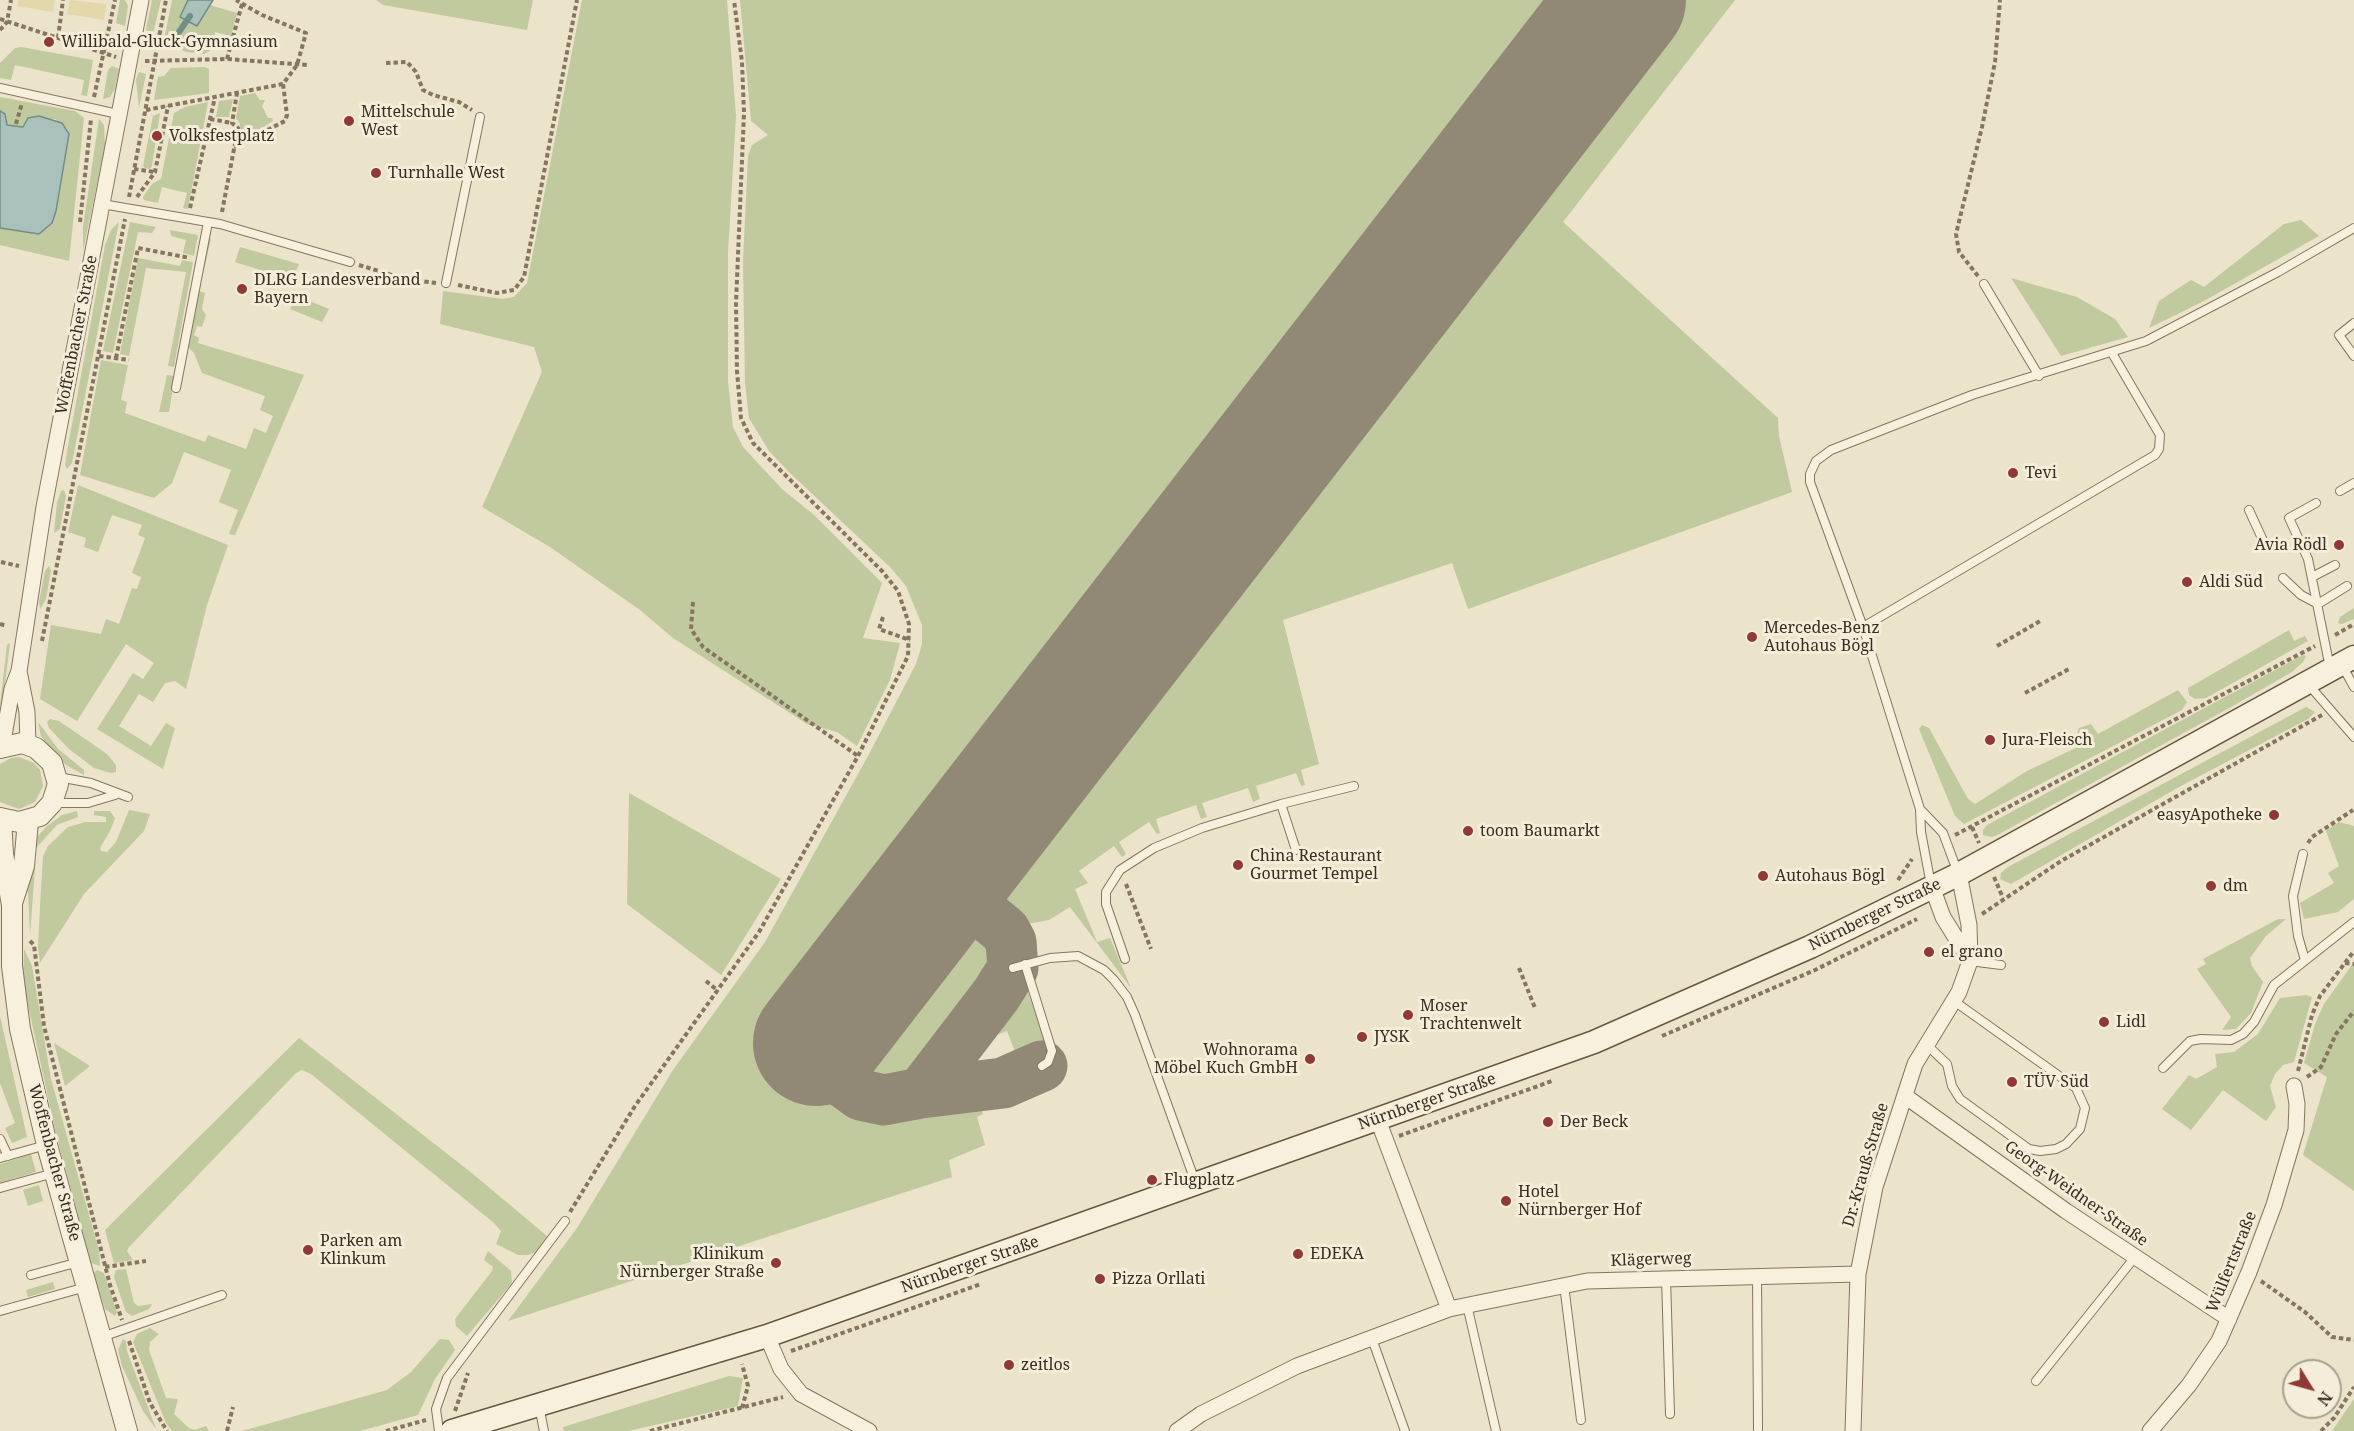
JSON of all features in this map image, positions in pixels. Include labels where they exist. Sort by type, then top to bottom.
[{"type":"main road","name":"Nürnberger Straße","points":[[444,1424],[538,1404],[767,1336],[1613,1035],[1749,975],[1932,888],[2342,663]]},
{"type":"street","name":"Woffenbacher Straße","points":[[19,671],[27,712],[28,744],[1,748],[12,689],[19,671],[44,507],[141,0]]},
{"type":"street","points":[[28,744],[48,757],[57,776],[57,790],[52,803],[40,816],[28,821]]},
{"type":"street","name":"Woffenbacher Straße","points":[[12,905],[3,854],[0,818],[28,821],[24,866],[5,936],[6,968],[47,1145],[126,1423],[140,1431]]},
{"type":"street","name":"Dr.-Krauß-Straße","points":[[1853,1431],[1858,1274],[1875,1187],[1905,1096],[1926,1044],[1954,1001],[1964,982],[1970,961],[1969,925],[1959,874]]},
{"type":"street","points":[[1932,888],[1943,917],[1970,961]]},
{"type":"street","name":"Wülfertstraße","points":[[2150,1431],[2202,1366],[2229,1318],[2249,1272],[2274,1205],[2296,1130],[2297,1104],[2294,1086]]},
{"type":"street","name":"Georg-Weidner-Straße","points":[[1905,1096],[2135,1257],[2229,1318]]},
{"type":"street","points":[[1378,1120],[1449,1308]]},
{"type":"street","name":"Klägerweg","points":[[1177,1431],[1201,1414],[1297,1366],[1449,1308],[1564,1284],[1615,1278],[1858,1274]]},
{"type":"street","points":[[767,1336],[781,1369],[794,1387],[844,1423],[869,1431]]},
{"type":"lane","points":[[0,88],[118,114]]},
{"type":"lane","points":[[446,283],[480,117]]},
{"type":"lane","points":[[102,204],[220,224],[350,262]]},
{"type":"lane","points":[[176,388],[208,222]]},
{"type":"lane","points":[[1932,888],[1921,832],[1920,809],[1863,627],[1814,494],[1810,474],[1816,461],[1831,450],[1972,395],[2112,353],[2172,329],[2354,228]]},
{"type":"lane","points":[[1984,284],[2039,376]]},
{"type":"lane","points":[[2354,323],[2339,336],[2354,356]]},
{"type":"lane","points":[[1863,627],[2155,455],[2160,449],[2160,435],[2112,353]]},
{"type":"lane","points":[[2340,490],[2354,483]]},
{"type":"lane","points":[[2316,503],[2289,518],[2308,559],[2325,640],[2342,663],[2354,687]]},
{"type":"lane","points":[[2249,510],[2266,547]]},
{"type":"lane","points":[[2312,577],[2335,565]]},
{"type":"lane","points":[[2283,578],[2301,595],[2318,604]]},
{"type":"lane","points":[[2318,604],[2347,586]]},
{"type":"lane","points":[[2307,683],[2354,736]]},
{"type":"lane","points":[[57,776],[99,786],[115,795],[128,798]]},
{"type":"lane","points":[[1125,959],[1106,904],[1106,892],[1120,870],[1154,848],[1202,828],[1281,804],[1354,786]]},
{"type":"lane","points":[[52,803],[88,803],[102,801],[115,795]]},
{"type":"lane","points":[[1281,804],[1296,850]]},
{"type":"lane","points":[[1920,809],[1943,833],[1959,874]]},
{"type":"lane","points":[[2303,854],[2293,896],[2298,936],[2305,960]]},
{"type":"lane","points":[[2163,1068],[2190,1041],[2231,1040],[2243,1034],[2254,1022],[2274,985],[2354,922]]},
{"type":"lane","points":[[1013,968],[1065,956],[1078,956],[1104,970],[1114,980],[1127,997],[1136,1015],[1196,1185]]},
{"type":"lane","points":[[1970,961],[2001,965]]},
{"type":"lane","points":[[1025,964],[1053,1051],[1048,1062],[1042,1066]]},
{"type":"lane","points":[[1926,1044],[1947,1064],[1952,1086],[1960,1099],[2023,1146],[2040,1151],[2056,1149],[2067,1144],[2080,1129],[2085,1108],[2076,1088],[1954,1001]]},
{"type":"lane","points":[[0,1139],[4,1157],[47,1145]]},
{"type":"lane","points":[[0,1188],[55,1173]]},
{"type":"lane","points":[[439,1431],[444,1424],[439,1397],[457,1362],[565,1221]]},
{"type":"lane","points":[[2036,1381],[2135,1257]]},
{"type":"lane","points":[[31,1275],[84,1272]]},
{"type":"lane","points":[[0,1311],[84,1272]]},
{"type":"lane","points":[[1757,1275],[1758,1429]]},
{"type":"lane","points":[[1666,1277],[1670,1414]]},
{"type":"lane","points":[[1564,1284],[1581,1420]]},
{"type":"lane","points":[[102,1337],[222,1295]]},
{"type":"lane","points":[[1467,1305],[1496,1431]]},
{"type":"lane","points":[[1371,1336],[1405,1431]]},
{"type":"lane","points":[[538,1404],[544,1431]]},
{"type":"path","points":[[0,30],[7,22],[11,0]]},
{"type":"path","points":[[58,38],[63,0]]},
{"type":"path","points":[[101,64],[115,0]]},
{"type":"path","points":[[42,641],[99,356],[166,0]]},
{"type":"path","points":[[146,110],[282,84],[297,65],[306,33],[236,0]]},
{"type":"path","points":[[350,262],[405,279],[424,283],[446,283],[497,294],[514,290],[522,283],[576,0]]},
{"type":"path","points":[[565,1221],[635,1106],[759,932],[904,669],[910,640],[905,606],[898,591],[882,571],[753,443],[741,418],[737,371],[736,303],[744,113],[734,0]]},
{"type":"path","points":[[1984,284],[1959,252],[1956,234],[1993,73],[2000,0]]},
{"type":"path","points":[[227,59],[242,4]]},
{"type":"path","points":[[0,19],[103,54],[123,58]]},
{"type":"path","points":[[154,62],[227,59],[309,66]]},
{"type":"path","points":[[386,63],[407,62],[416,72],[423,90],[459,102],[480,117]]},
{"type":"path","points":[[234,147],[285,122],[287,115],[282,84]]},
{"type":"path","points":[[232,123],[237,93]]},
{"type":"path","points":[[16,124],[25,94]]},
{"type":"path","points":[[188,218],[215,97]]},
{"type":"path","points":[[127,207],[143,192],[155,172],[168,106]]},
{"type":"path","points":[[210,119],[238,125],[220,224]]},
{"type":"path","points":[[134,169],[155,172]]},
{"type":"path","points":[[116,358],[138,248],[200,260]]},
{"type":"path","points":[[99,356],[129,360]]},
{"type":"path","points":[[1,562],[20,566]]},
{"type":"path","points":[[693,602],[691,629],[703,647],[858,756]]},
{"type":"path","points":[[883,616],[879,629],[910,640]]},
{"type":"path","points":[[1997,646],[2042,620]]},
{"type":"path","points":[[0,624],[8,626]]},
{"type":"path","points":[[1961,833],[2354,624]]},
{"type":"path","points":[[2025,693],[2069,669]]},
{"type":"path","points":[[1979,917],[2061,861],[2322,715]]},
{"type":"path","points":[[2312,837],[2353,810]]},
{"type":"path","points":[[1972,827],[1978,840]]},
{"type":"path","points":[[1894,884],[1916,856]]},
{"type":"path","points":[[1120,870],[1151,949]]},
{"type":"path","points":[[1994,876],[2004,898]]},
{"type":"path","points":[[34,945],[44,1026],[106,1267],[150,1403],[167,1431]]},
{"type":"path","points":[[2294,1086],[2316,1005],[2354,951]]},
{"type":"path","points":[[2345,963],[2354,964]]},
{"type":"path","points":[[1519,968],[1535,1008]]},
{"type":"path","points":[[706,981],[717,990]]},
{"type":"path","points":[[2294,1086],[2321,1068],[2336,1034],[2354,1011]]},
{"type":"path","points":[[84,1272],[146,1262]]},
{"type":"path","points":[[2249,1272],[2305,1312],[2332,1337],[2354,1340]]},
{"type":"path","points":[[742,1365],[748,1386],[742,1408]]},
{"type":"path","points":[[2321,1431],[2334,1418],[2354,1387]]},
{"type":"path","points":[[650,1431],[784,1397]]},
{"type":"path","points":[[227,1431],[233,1407]]},
{"type":"path","points":[[386,1431],[444,1424],[465,1409]]},
{"type":"green space","points":[[120,0],[125,0],[128,6],[125,26],[116,23]]},
{"type":"green space","points":[[152,0],[161,0],[153,34],[146,30]]},
{"type":"green space","points":[[172,0],[188,0],[181,17],[196,25],[210,5],[237,13],[231,36],[215,32],[210,51],[204,54],[186,52],[175,47],[164,40]]},
{"type":"green space","points":[[376,0],[533,0],[527,30],[383,5]]},
{"type":"green space","points":[[582,0],[727,0],[736,116],[728,252],[728,381],[733,427],[743,447],[782,489],[814,515],[882,583],[863,638],[900,643],[890,680],[857,746],[837,732],[807,724],[673,638],[640,610],[550,547],[482,507],[542,372],[534,347],[440,324],[443,291],[503,299],[514,297],[527,283]]},
{"type":"green space","points":[[740,0],[1603,0],[790,1050],[844,1091],[869,1106],[977,1093],[983,1114],[977,1117],[985,1145],[949,1160],[952,1177],[508,1321],[577,1228],[673,1070],[765,942],[868,756],[916,664],[922,644],[922,625],[906,586],[890,567],[769,451],[749,418],[745,383],[743,261],[748,156],[752,145],[768,135],[751,121]]},
{"type":"green space","points":[[1642,0],[1735,0],[1563,222],[1778,418],[1779,436],[1792,492],[1468,609],[1452,563],[1283,620],[1319,764],[1301,770],[1305,785],[1301,786],[1296,773],[1256,786],[1260,799],[1253,802],[1248,788],[1202,803],[1207,817],[1201,819],[1196,805],[1156,819],[1160,833],[1157,834],[1149,822],[1119,842],[1126,854],[1122,857],[1114,846],[1079,871],[1088,883],[1075,889],[1097,942],[1110,938],[1131,988],[1070,907],[1049,920],[1027,924],[1011,919],[989,905],[973,889],[973,866],[979,857]]},
{"type":"green space","points":[[21,47],[93,60],[87,96],[81,95],[84,80],[15,65],[11,80],[0,78],[0,63],[15,48]]},
{"type":"green space","points":[[112,66],[119,69],[115,89],[110,97],[103,99],[108,70]]},
{"type":"green space","points":[[205,67],[209,69],[209,93],[154,100],[158,77],[164,76],[171,68]]},
{"type":"green space","points":[[139,72],[146,74],[139,108],[136,79]]},
{"type":"green space","points":[[255,93],[260,100],[265,100],[262,106],[268,118],[272,118],[273,121],[237,143],[240,124],[236,118],[240,96]]},
{"type":"green space","points":[[0,97],[75,111],[84,118],[69,261],[0,245],[0,228],[39,234],[52,223],[69,134],[67,128],[55,119],[23,127],[7,125],[7,118],[0,111]]},
{"type":"green space","points":[[233,99],[229,117],[216,117],[219,101]]},
{"type":"green space","points":[[208,102],[188,209],[183,208],[187,193],[162,187],[158,203],[144,200],[143,197],[152,184],[161,179],[174,113],[185,107]]},
{"type":"green space","points":[[160,113],[152,166],[150,169],[145,168],[143,166],[153,116]]},
{"type":"green space","points":[[99,119],[104,125],[105,146],[83,251],[83,227]]},
{"type":"green space","points":[[2301,220],[2319,236],[2204,301],[2149,328],[2159,301],[2191,280],[2204,287],[2284,224]]},
{"type":"green space","points":[[119,222],[72,463],[67,469],[65,465],[68,446],[105,245],[111,230]]},
{"type":"green space","points":[[130,222],[156,227],[152,233],[138,232],[113,353],[103,351]]},
{"type":"green space","points":[[170,230],[198,235],[194,256],[183,253],[186,240],[171,236]]},
{"type":"green space","points":[[208,238],[211,239],[199,291],[205,293],[202,309],[206,315],[202,327],[197,326],[194,335],[199,338],[198,343],[304,375],[235,535],[229,534],[238,510],[219,502],[231,470],[184,452],[172,483],[154,498],[80,475],[101,360],[128,365],[121,400],[127,402],[125,413],[205,442],[208,435],[246,449],[254,428],[266,433],[273,416],[260,410],[265,396],[202,373],[194,353],[187,346]]},
{"type":"green space","points":[[240,247],[299,264],[292,280],[235,262]]},
{"type":"green space","points":[[138,258],[180,266],[182,260],[193,262],[174,367],[168,366],[186,272],[146,268],[129,356],[120,354]]},
{"type":"green space","points":[[2011,278],[2077,297],[2115,319],[2128,337],[2061,356]]},
{"type":"green space","points":[[297,296],[329,309],[322,322],[290,309]]},
{"type":"green space","points":[[167,375],[175,376],[169,412],[159,412]]},
{"type":"green space","points":[[78,485],[228,545],[207,605],[186,689],[175,681],[165,683],[153,702],[139,694],[119,726],[151,746],[166,723],[175,728],[163,769],[97,729],[133,673],[143,679],[154,663],[126,644],[77,721],[40,699],[51,625],[101,634],[106,619],[119,624],[132,588],[137,589],[141,577],[132,573],[145,538],[138,535],[142,525],[112,515],[98,552],[84,547],[86,538],[68,532]]},
{"type":"green space","points":[[64,490],[66,496],[60,529],[54,533],[57,503],[61,491]]},
{"type":"green space","points":[[49,566],[51,571],[46,599],[40,609],[39,602],[45,571]]},
{"type":"green space","points":[[2354,608],[2354,619],[2342,624],[2338,623],[2340,617]]},
{"type":"green space","points":[[2289,630],[2294,641],[2305,636],[2308,641],[2206,698],[2195,699],[2189,695],[2188,688]]},
{"type":"green space","points":[[10,643],[3,700],[0,705],[7,645]]},
{"type":"green space","points":[[2303,655],[2306,656],[2303,662],[2292,672],[2231,707],[2001,833],[1992,837],[1983,835],[1983,830],[1987,825]]},
{"type":"green space","points":[[2178,690],[2187,702],[2182,710],[1964,824],[1955,816],[1919,729],[1922,725],[1929,728],[1968,799],[1975,804],[2027,771],[2080,746],[2076,735],[2079,728],[2091,724],[2098,734]]},
{"type":"green space","points":[[2306,707],[2315,712],[2308,719],[2179,787],[2011,884],[2000,879],[2001,873],[2008,867]]},
{"type":"green space","points":[[50,719],[59,721],[107,754],[116,765],[116,772],[111,773],[94,768],[69,749],[49,728],[47,722]]},
{"type":"green space","points":[[38,722],[58,749],[84,770],[84,775],[66,765],[51,750],[41,736]]},
{"type":"green space","points":[[19,757],[34,763],[40,770],[43,786],[35,802],[19,809],[0,802],[0,764],[11,758]]},
{"type":"green space","points":[[629,793],[781,879],[721,975],[627,904]]},
{"type":"green space","points":[[129,810],[150,814],[144,831],[84,894],[40,963],[38,948],[43,856],[48,846],[68,827],[86,822],[106,822],[106,817],[94,815],[94,811],[110,811],[115,818],[100,848],[101,851],[107,852],[116,842]]},
{"type":"green space","points":[[77,811],[78,817],[57,825],[34,850],[36,838],[46,827],[62,815]]},
{"type":"green space","points":[[2339,822],[2354,826],[2354,899],[2338,912],[2304,919],[2300,903],[2334,883],[2328,873],[2339,866],[2326,831]]},
{"type":"green space","points":[[32,864],[35,867],[30,936],[28,891]]},
{"type":"green space","points":[[958,904],[983,921],[997,938],[1002,955],[995,981],[941,1056],[918,1083],[898,1092],[864,1089],[835,1069],[830,1054],[834,1044],[931,920],[940,910]]},
{"type":"green space","points":[[2278,919],[2286,919],[2266,936],[2250,958],[2252,966],[2263,982],[2251,1013],[2236,1029],[2222,1030],[2231,1017],[2197,969],[2206,964],[2203,959]]},
{"type":"green space","points":[[24,949],[32,966],[51,1079],[99,1251],[100,1266],[91,1263],[56,1134],[23,982]]},
{"type":"green space","points":[[2354,962],[2354,1191],[2303,1155],[2327,1077],[2304,1063],[2315,1024],[2324,1004]]},
{"type":"green space","points":[[1022,976],[1049,1051],[1020,1065],[1007,1031],[968,1046],[979,1079],[937,1085]]},
{"type":"green space","points":[[2306,995],[2312,997],[2294,1062],[2283,1065],[2275,1074],[2270,1086],[2276,1107],[2266,1121],[2223,1090],[2191,1130],[2162,1109],[2189,1075],[2196,1079],[2217,1067],[2215,1054],[2234,1052],[2258,1034],[2280,998]]},
{"type":"green space","points":[[0,1016],[27,1137],[12,1143],[5,1128],[15,1123],[0,1083]]},
{"type":"green space","points":[[299,1038],[473,1174],[547,1236],[537,1252],[518,1255],[496,1244],[501,1231],[494,1223],[311,1074],[302,1070],[296,1073],[129,1247],[127,1251],[133,1260],[114,1263],[105,1230]]},
{"type":"green space","points":[[54,1043],[90,1066],[65,1086]]},
{"type":"green space","points":[[31,1154],[36,1172],[0,1183],[0,1164]]},
{"type":"green space","points":[[39,1185],[43,1201],[28,1206],[23,1190]]},
{"type":"green space","points":[[488,1251],[511,1271],[512,1283],[467,1336],[456,1326],[455,1319],[492,1271],[493,1267],[484,1260]]},
{"type":"green space","points":[[126,1269],[134,1303],[138,1306],[152,1304],[149,1309],[132,1316],[126,1312],[114,1277],[116,1270]]},
{"type":"green space","points":[[97,1270],[104,1273],[117,1312],[115,1316],[105,1309],[93,1274]]},
{"type":"green space","points":[[53,1282],[55,1289],[28,1297],[26,1290]]},
{"type":"green space","points":[[150,1328],[159,1334],[150,1342],[149,1350],[166,1398],[178,1399],[174,1414],[189,1428],[195,1430],[206,1426],[209,1431],[172,1431],[166,1423],[133,1342],[137,1334]]},
{"type":"green space","points":[[123,1339],[126,1341],[127,1351],[156,1429],[143,1411],[122,1366],[118,1350]]},
{"type":"green space","points":[[440,1339],[449,1340],[455,1350],[435,1379],[418,1415],[360,1431],[242,1431],[387,1390],[411,1372]]},
{"type":"green space","points":[[729,1376],[743,1378],[738,1406],[628,1431],[564,1431],[563,1427]]},
{"type":"green space","points":[[2354,1399],[2354,1431],[2332,1431]]},
{"type":"sand","points":[[18,0],[55,0],[53,12],[17,6]]},
{"type":"sand","points":[[70,0],[106,4],[104,20],[67,14]]},
{"type":"water","points":[[188,0],[213,0],[197,26],[180,17]]},
{"type":"water","points":[[0,111],[5,114],[7,125],[23,127],[28,118],[39,116],[62,123],[69,134],[56,211],[52,223],[39,234],[0,228]]},
{"type":"waterway","points":[[179,32],[190,16]]},
{"type":"taxiway","points":[[816,1043],[817,1052],[825,1069],[861,1095],[884,1100],[921,1093],[996,995],[1013,968],[1011,942],[1005,931],[942,879]]},
{"type":"taxiway","points":[[921,1093],[1003,1083],[1042,1066]]},
{"type":"runway","points":[[816,1043],[1623,0]]},
{"type":"place","name":"Willibald-Gluck-Gymnasium","points":[[49,42]]},
{"type":"place","name":"Mittelschule West","points":[[349,121]]},
{"type":"place","name":"Volksfestplatz","points":[[157,136]]},
{"type":"place","name":"Turnhalle West","points":[[376,173]]},
{"type":"place","name":"DLRG Landesverband Bayern","points":[[242,289]]},
{"type":"place","name":"Tevi","points":[[2013,473]]},
{"type":"place","name":"Avia Rödl","points":[[2339,545]]},
{"type":"place","name":"Aldi Süd","points":[[2187,582]]},
{"type":"place","name":"Mercedes-Benz Autohaus Bögl","points":[[1752,637]]},
{"type":"place","name":"Jura-Fleisch","points":[[1990,740]]},
{"type":"place","name":"easyApotheke","points":[[2274,815]]},
{"type":"place","name":"toom Baumarkt","points":[[1468,831]]},
{"type":"place","name":"China Restaurant Gourmet Tempel","points":[[1238,865]]},
{"type":"place","name":"Autohaus Bögl","points":[[1763,876]]},
{"type":"place","name":"dm","points":[[2211,886]]},
{"type":"place","name":"el grano","points":[[1929,952]]},
{"type":"place","name":"Moser Trachtenwelt","points":[[1408,1015]]},
{"type":"place","name":"Lidl","points":[[2104,1022]]},
{"type":"place","name":"JYSK","points":[[1362,1037]]},
{"type":"place","name":"Wohnorama Möbel Kuch GmbH","points":[[1310,1059]]},
{"type":"place","name":"TÜV Süd","points":[[2012,1082]]},
{"type":"place","name":"Der Beck","points":[[1548,1122]]},
{"type":"place","name":"Flugplatz","points":[[1152,1180]]},
{"type":"place","name":"Hotel Nürnberger Hof","points":[[1506,1201]]},
{"type":"place","name":"Parken am Klinkum","points":[[308,1250]]},
{"type":"place","name":"EDEKA","points":[[1298,1254]]},
{"type":"place","name":"Klinikum Nürnberger Straße","points":[[776,1263]]},
{"type":"place","name":"Pizza Orllati","points":[[1100,1279]]},
{"type":"place","name":"zeitlos","points":[[1009,1365]]}]
